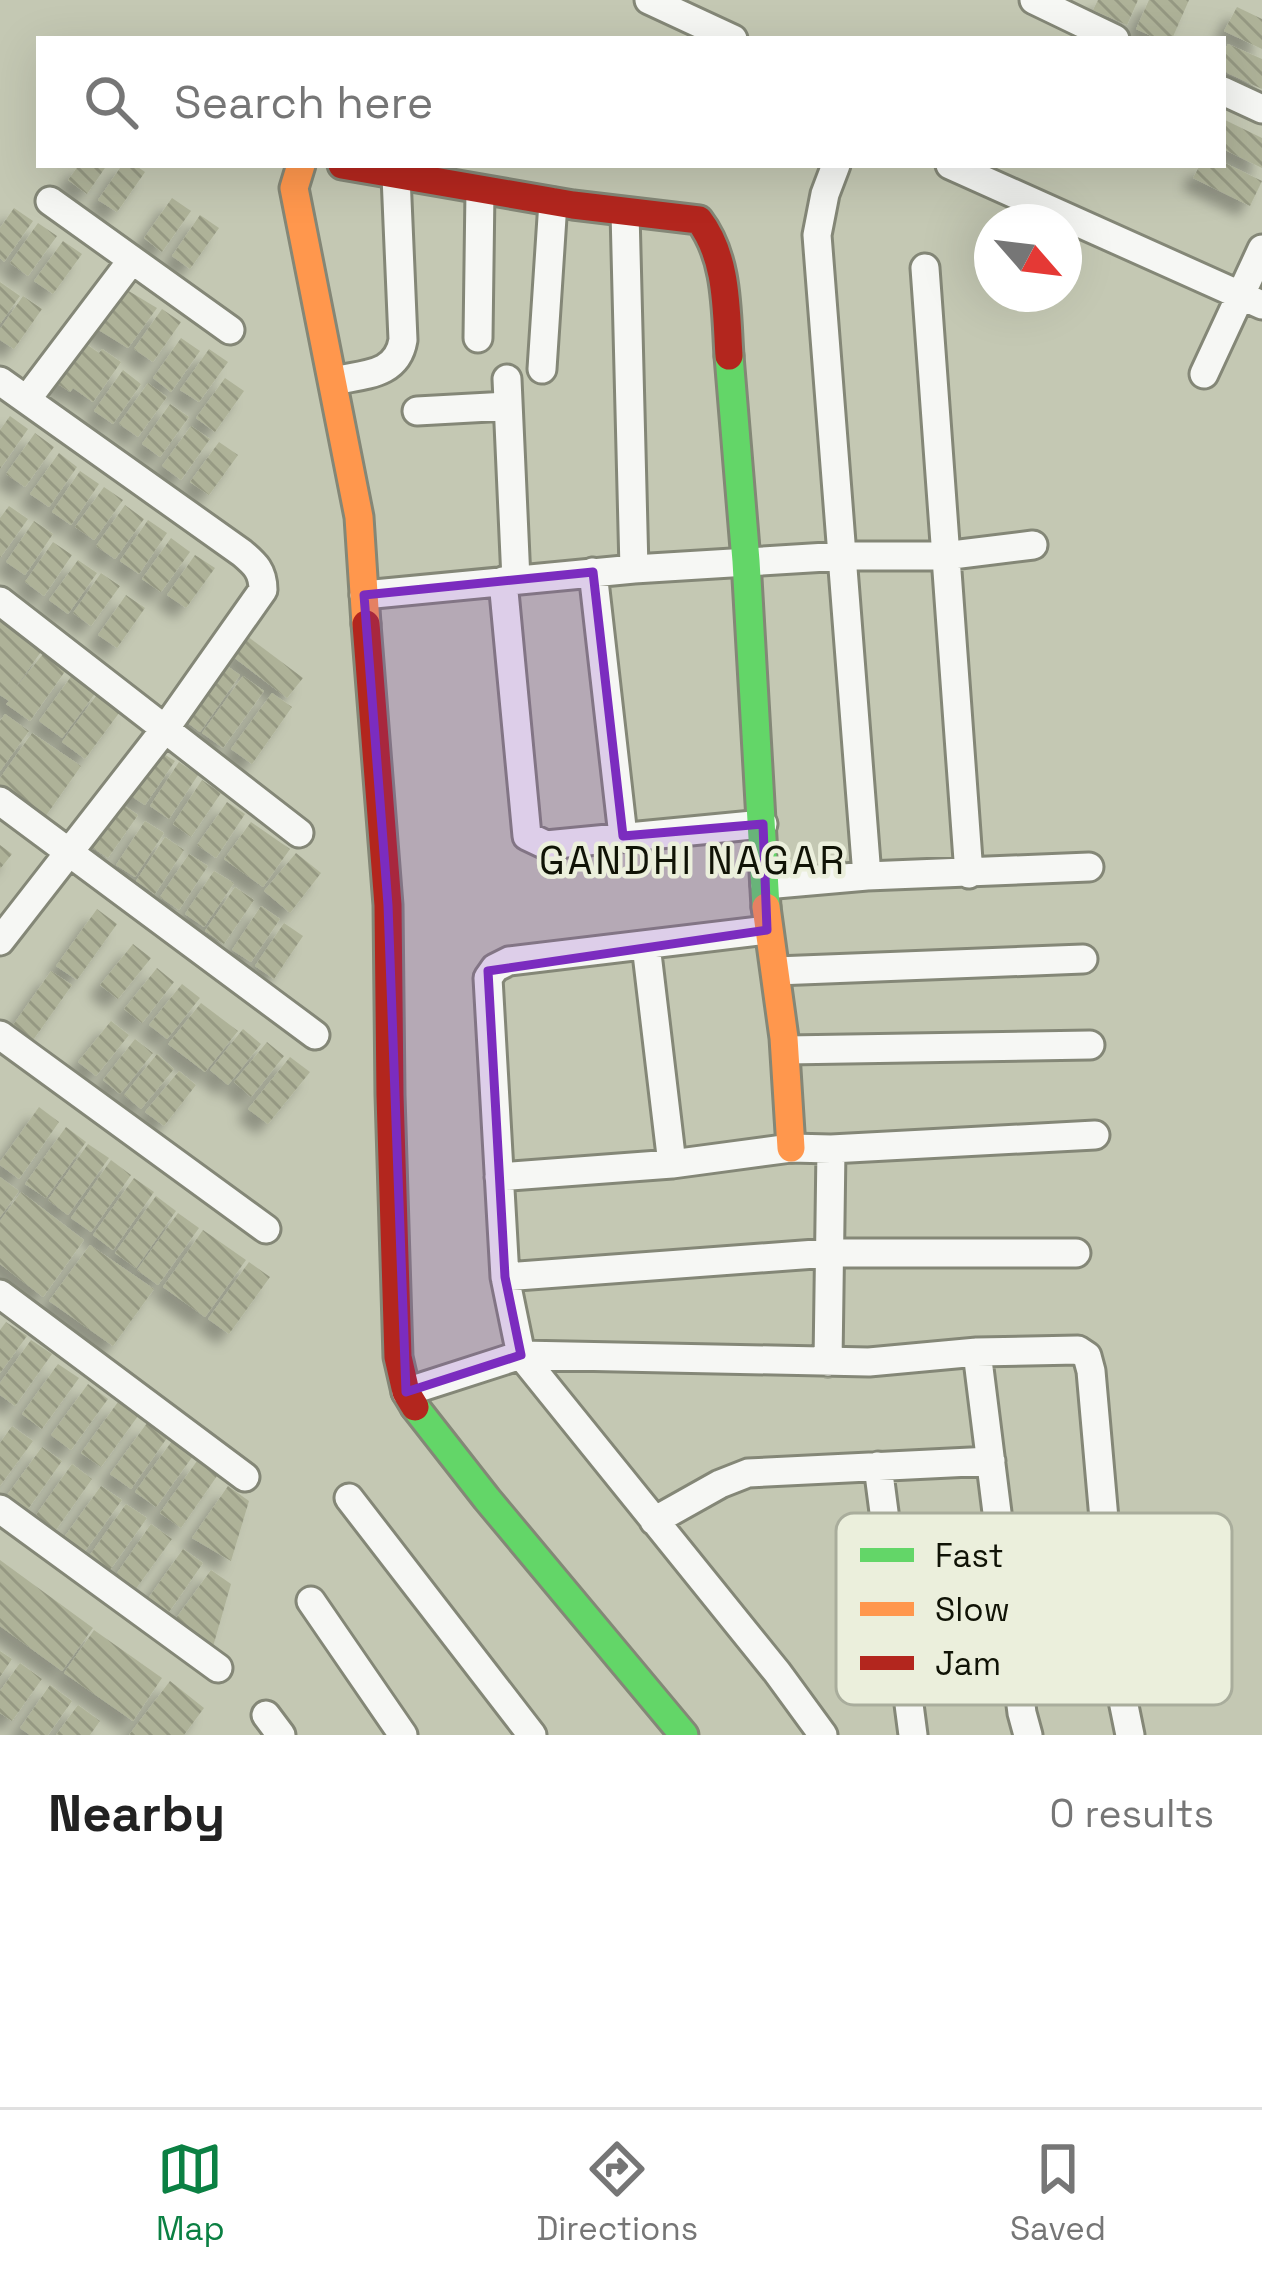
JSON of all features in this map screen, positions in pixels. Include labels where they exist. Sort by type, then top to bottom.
[{"type":"street","points":[[650,0],[728,36]]},
{"type":"street","points":[[1034,0],[1109,36]]},
{"type":"street","points":[[1226,92],[1262,109]]},
{"type":"street","points":[[299,168],[294,188],[359,517],[388,905],[398,1357],[406,1392],[487,1499],[684,1735]]},
{"type":"street","points":[[357,168],[553,202],[699,220],[710,235],[723,275],[746,562],[767,930],[786,1050],[791,1148]]},
{"type":"street","points":[[835,168],[817,235],[867,876]]},
{"type":"street","points":[[957,168],[1251,300]]},
{"type":"street","points":[[333,381],[386,369],[401,353],[396,176]]},
{"type":"street","points":[[478,338],[480,190]]},
{"type":"street","points":[[50,201],[230,330]]},
{"type":"street","points":[[542,369],[553,202]]},
{"type":"street","points":[[625,212],[634,569]]},
{"type":"street","points":[[1204,374],[1251,300],[1262,249]]},
{"type":"street","points":[[27,399],[132,260]]},
{"type":"street","points":[[925,268],[970,874]]},
{"type":"street","points":[[0,381],[258,567],[263,579],[263,590],[165,729],[0,941]]},
{"type":"street","points":[[417,411],[508,392],[509,581],[527,836],[546,845],[763,824]]},
{"type":"street","points":[[364,596],[593,572],[843,556],[944,556],[1033,545]]},
{"type":"street","points":[[593,572],[623,836]]},
{"type":"street","points":[[0,601],[299,833]]},
{"type":"street","points":[[0,801],[316,1035]]},
{"type":"street","points":[[765,885],[1089,867]]},
{"type":"street","points":[[767,930],[509,961],[495,968],[488,978],[505,1277],[521,1354],[823,1735]]},
{"type":"street","points":[[646,945],[672,1164]]},
{"type":"street","points":[[776,971],[1083,959]]},
{"type":"street","points":[[0,1035],[266,1229]]},
{"type":"street","points":[[786,1050],[1090,1045]]},
{"type":"street","points":[[499,1177],[672,1164],[791,1148],[1095,1135]]},
{"type":"street","points":[[828,1362],[831,1149]]},
{"type":"street","points":[[505,1277],[829,1252],[1076,1253]]},
{"type":"street","points":[[0,1294],[245,1477]]},
{"type":"street","points":[[406,1392],[521,1354],[869,1362],[977,1352],[1078,1350],[1090,1362],[1103,1513]]},
{"type":"street","points":[[977,1352],[997,1513]]},
{"type":"street","points":[[654,1522],[748,1473],[991,1461]]},
{"type":"street","points":[[878,1466],[884,1513]]},
{"type":"street","points":[[350,1498],[532,1735]]},
{"type":"street","points":[[0,1509],[218,1668]]},
{"type":"street","points":[[311,1601],[403,1735]]},
{"type":"street","points":[[909,1705],[913,1735]]},
{"type":"street","points":[[1021,1705],[1028,1735]]},
{"type":"street","points":[[1124,1705],[1130,1735]]},
{"type":"highlighted area","points":[[593,572],[623,836],[763,824],[767,930],[488,971],[505,1277],[521,1355],[406,1392],[388,905],[364,595]]},
{"type":"building","points":[[1098,0],[1138,0],[1127,25],[1093,10]]},
{"type":"building","points":[[1149,0],[1189,0],[1173,36],[1151,36],[1136,29]]},
{"type":"building","points":[[1237,7],[1262,19],[1262,49],[1224,31]]},
{"type":"building","points":[[1228,44],[1262,59],[1262,89],[1226,72]]},
{"type":"building","points":[[1226,120],[1262,138],[1262,168],[1226,150]]},
{"type":"building","points":[[1226,163],[1262,181],[1250,206],[1193,178],[1198,168],[1226,168]]},
{"type":"building","points":[[77,168],[105,168],[87,194],[68,180]]},
{"type":"building","points":[[120,168],[145,172],[117,212],[98,200]]},
{"type":"building","points":[[172,198],[191,211],[162,252],[144,238]]},
{"type":"building","points":[[14,208],[33,221],[4,262],[0,228]]},
{"type":"building","points":[[200,215],[219,228],[190,269],[172,256]]},
{"type":"building","points":[[38,223],[57,236],[28,276],[10,263]]},
{"type":"building","points":[[63,241],[82,254],[53,294],[34,281]]},
{"type":"building","points":[[0,282],[20,296],[0,324]]},
{"type":"building","points":[[117,284],[157,308],[128,348],[89,324]]},
{"type":"building","points":[[23,296],[42,309],[14,349],[0,340],[0,329]]},
{"type":"building","points":[[162,309],[181,322],[153,362],[134,349]]},
{"type":"building","points":[[181,338],[200,351],[171,392],[153,378]]},
{"type":"building","points":[[79,339],[121,362],[93,402],[51,379]]},
{"type":"building","points":[[209,349],[228,362],[199,402],[180,390]]},
{"type":"building","points":[[123,370],[141,384],[113,424],[94,411]]},
{"type":"building","points":[[225,378],[244,391],[215,432],[196,418]]},
{"type":"building","points":[[148,383],[167,397],[138,437],[119,424]]},
{"type":"building","points":[[170,404],[189,417],[160,457],[142,444]]},
{"type":"building","points":[[10,416],[28,429],[0,469],[0,430]]},
{"type":"building","points":[[191,426],[210,439],[181,480],[162,466]]},
{"type":"building","points":[[35,433],[54,447],[25,487],[6,474]]},
{"type":"building","points":[[219,442],[238,455],[209,495],[190,482]]},
{"type":"building","points":[[59,453],[77,467],[49,507],[30,494]]},
{"type":"building","points":[[80,471],[99,484],[71,525],[52,512]]},
{"type":"building","points":[[104,487],[123,500],[94,540],[75,527]]},
{"type":"building","points":[[125,505],[144,519],[115,559],[96,546]]},
{"type":"building","points":[[9,506],[28,519],[0,558],[0,518]]},
{"type":"building","points":[[148,520],[167,533],[139,574],[120,561]]},
{"type":"building","points":[[34,521],[53,534],[25,575],[6,562]]},
{"type":"building","points":[[171,538],[190,552],[161,592],[142,579]]},
{"type":"building","points":[[53,542],[72,555],[44,596],[25,582]]},
{"type":"building","points":[[195,555],[215,568],[186,608],[167,595]]},
{"type":"building","points":[[78,560],[97,573],[68,614],[49,600]]},
{"type":"building","points":[[101,573],[120,586],[91,626],[73,613]]},
{"type":"building","points":[[126,595],[145,608],[117,648],[98,635]]},
{"type":"building","points":[[0,615],[43,649],[13,691],[43,654],[66,670],[30,721],[0,695]]},
{"type":"building","points":[[247,636],[303,678],[287,698],[232,656]]},
{"type":"building","points":[[220,661],[240,675],[200,732],[180,717]]},
{"type":"building","points":[[75,671],[99,688],[62,738],[39,721]]},
{"type":"building","points":[[243,676],[264,691],[223,748],[202,733]]},
{"type":"building","points":[[99,692],[122,709],[85,759],[62,742]]},
{"type":"building","points":[[272,693],[292,707],[252,764],[231,749]]},
{"type":"building","points":[[5,714],[29,731],[0,771],[0,721]]},
{"type":"building","points":[[32,733],[81,766],[45,817],[0,787],[0,778]]},
{"type":"building","points":[[156,749],[175,761],[145,805],[126,793]]},
{"type":"building","points":[[179,762],[198,775],[169,819],[150,806]]},
{"type":"building","points":[[202,780],[221,793],[191,837],[173,824]]},
{"type":"building","points":[[119,802],[138,815],[108,858],[90,846]]},
{"type":"building","points":[[227,802],[245,814],[216,858],[197,845]]},
{"type":"building","points":[[145,821],[164,833],[135,877],[116,865]]},
{"type":"building","points":[[251,822],[290,849],[263,887],[224,859]]},
{"type":"building","points":[[165,837],[184,850],[155,894],[136,881]]},
{"type":"building","points":[[0,845],[12,854],[0,869]]},
{"type":"building","points":[[296,853],[321,873],[290,913],[264,891]]},
{"type":"building","points":[[189,854],[208,866],[179,910],[160,897]]},
{"type":"building","points":[[214,871],[234,883],[204,927],[185,914]]},
{"type":"building","points":[[235,887],[254,900],[224,944],[205,931]]},
{"type":"building","points":[[261,906],[280,919],[251,962],[232,950]]},
{"type":"building","points":[[97,909],[117,924],[77,980],[56,966]]},
{"type":"building","points":[[284,923],[303,936],[274,979],[255,966]]},
{"type":"building","points":[[133,944],[151,958],[118,999],[100,985]]},
{"type":"building","points":[[157,968],[174,982],[142,1023],[124,1009]]},
{"type":"building","points":[[51,971],[72,985],[31,1043],[11,1028]]},
{"type":"building","points":[[182,984],[200,998],[167,1039],[149,1025]]},
{"type":"building","points":[[201,1003],[238,1031],[205,1072],[168,1044]]},
{"type":"building","points":[[111,1021],[129,1035],[96,1076],[78,1062]]},
{"type":"building","points":[[243,1029],[261,1044],[228,1085],[210,1070]]},
{"type":"building","points":[[135,1039],[153,1053],[120,1094],[103,1080]]},
{"type":"building","points":[[267,1042],[284,1056],[251,1097],[234,1082]]},
{"type":"building","points":[[157,1054],[174,1069],[141,1109],[124,1095]]},
{"type":"building","points":[[290,1057],[310,1072],[268,1124],[248,1109]]},
{"type":"building","points":[[179,1071],[196,1085],[164,1126],[145,1112]]},
{"type":"building","points":[[39,1107],[59,1122],[19,1179],[0,1162]]},
{"type":"building","points":[[66,1127],[86,1142],[46,1198],[25,1184]]},
{"type":"building","points":[[88,1144],[109,1158],[68,1215],[48,1200]]},
{"type":"building","points":[[111,1160],[131,1175],[91,1232],[71,1218]]},
{"type":"building","points":[[0,1177],[19,1191],[0,1217]]},
{"type":"building","points":[[134,1178],[154,1192],[113,1250],[93,1235]]},
{"type":"building","points":[[21,1192],[84,1240],[43,1297],[0,1264],[0,1221]]},
{"type":"building","points":[[156,1196],[176,1211],[136,1268],[115,1253]]},
{"type":"building","points":[[178,1213],[199,1228],[158,1285],[137,1270]]},
{"type":"building","points":[[203,1230],[246,1260],[205,1317],[163,1287]]},
{"type":"building","points":[[90,1245],[154,1289],[113,1346],[49,1301]]},
{"type":"building","points":[[249,1262],[270,1277],[229,1334],[208,1319]]},
{"type":"building","points":[[6,1322],[27,1336],[0,1373],[0,1330]]},
{"type":"building","points":[[31,1340],[52,1354],[15,1406],[0,1395],[0,1383]]},
{"type":"building","points":[[58,1364],[79,1378],[42,1429],[22,1414]]},
{"type":"building","points":[[88,1384],[108,1399],[71,1450],[51,1435]]},
{"type":"building","points":[[118,1402],[138,1416],[101,1467],[81,1453]]},
{"type":"building","points":[[147,1423],[167,1438],[131,1489],[110,1474]]},
{"type":"building","points":[[12,1426],[33,1441],[0,1486],[0,1443]]},
{"type":"building","points":[[172,1441],[193,1456],[156,1507],[135,1492]]},
{"type":"building","points":[[42,1447],[62,1461],[26,1512],[5,1498]]},
{"type":"building","points":[[197,1461],[217,1476],[181,1528],[160,1513]]},
{"type":"building","points":[[72,1464],[92,1479],[56,1530],[36,1515]]},
{"type":"building","points":[[101,1486],[122,1500],[85,1551],[65,1536]]},
{"type":"building","points":[[228,1486],[249,1501],[231,1561],[192,1538]]},
{"type":"building","points":[[126,1504],[147,1518],[110,1570],[90,1555]]},
{"type":"building","points":[[151,1524],[172,1539],[135,1590],[115,1576]]},
{"type":"building","points":[[183,1549],[203,1563],[167,1615],[147,1600]]},
{"type":"building","points":[[0,1560],[93,1628],[62,1671],[0,1626]]},
{"type":"building","points":[[211,1570],[231,1584],[212,1650],[174,1621]]},
{"type":"building","points":[[94,1630],[162,1678],[133,1721],[64,1673]]},
{"type":"building","points":[[0,1651],[12,1659],[0,1677]]},
{"type":"building","points":[[20,1663],[42,1679],[12,1721],[0,1713],[0,1691]]},
{"type":"building","points":[[170,1681],[204,1708],[184,1735],[129,1735]]},
{"type":"building","points":[[50,1685],[72,1701],[48,1735],[30,1735],[20,1728]]},
{"type":"building","points":[[78,1705],[100,1721],[90,1735],[56,1735]]},
{"type":"traffic: fast","points":[[729,356],[766,907]]},
{"type":"traffic: fast","points":[[415,1407],[684,1735]]},
{"type":"traffic: slow","points":[[300,168],[294,188],[359,517],[366,624]]},
{"type":"traffic: slow","points":[[766,907],[784,1038],[791,1148]]},
{"type":"traffic: jam","points":[[359,168],[573,205],[699,220],[720,268],[729,356]]},
{"type":"traffic: jam","points":[[366,624],[388,905],[398,1357],[406,1392],[415,1407]]},
{"type":"district","name":"GANDHI NAGAR","points":[[693,860]]}]
